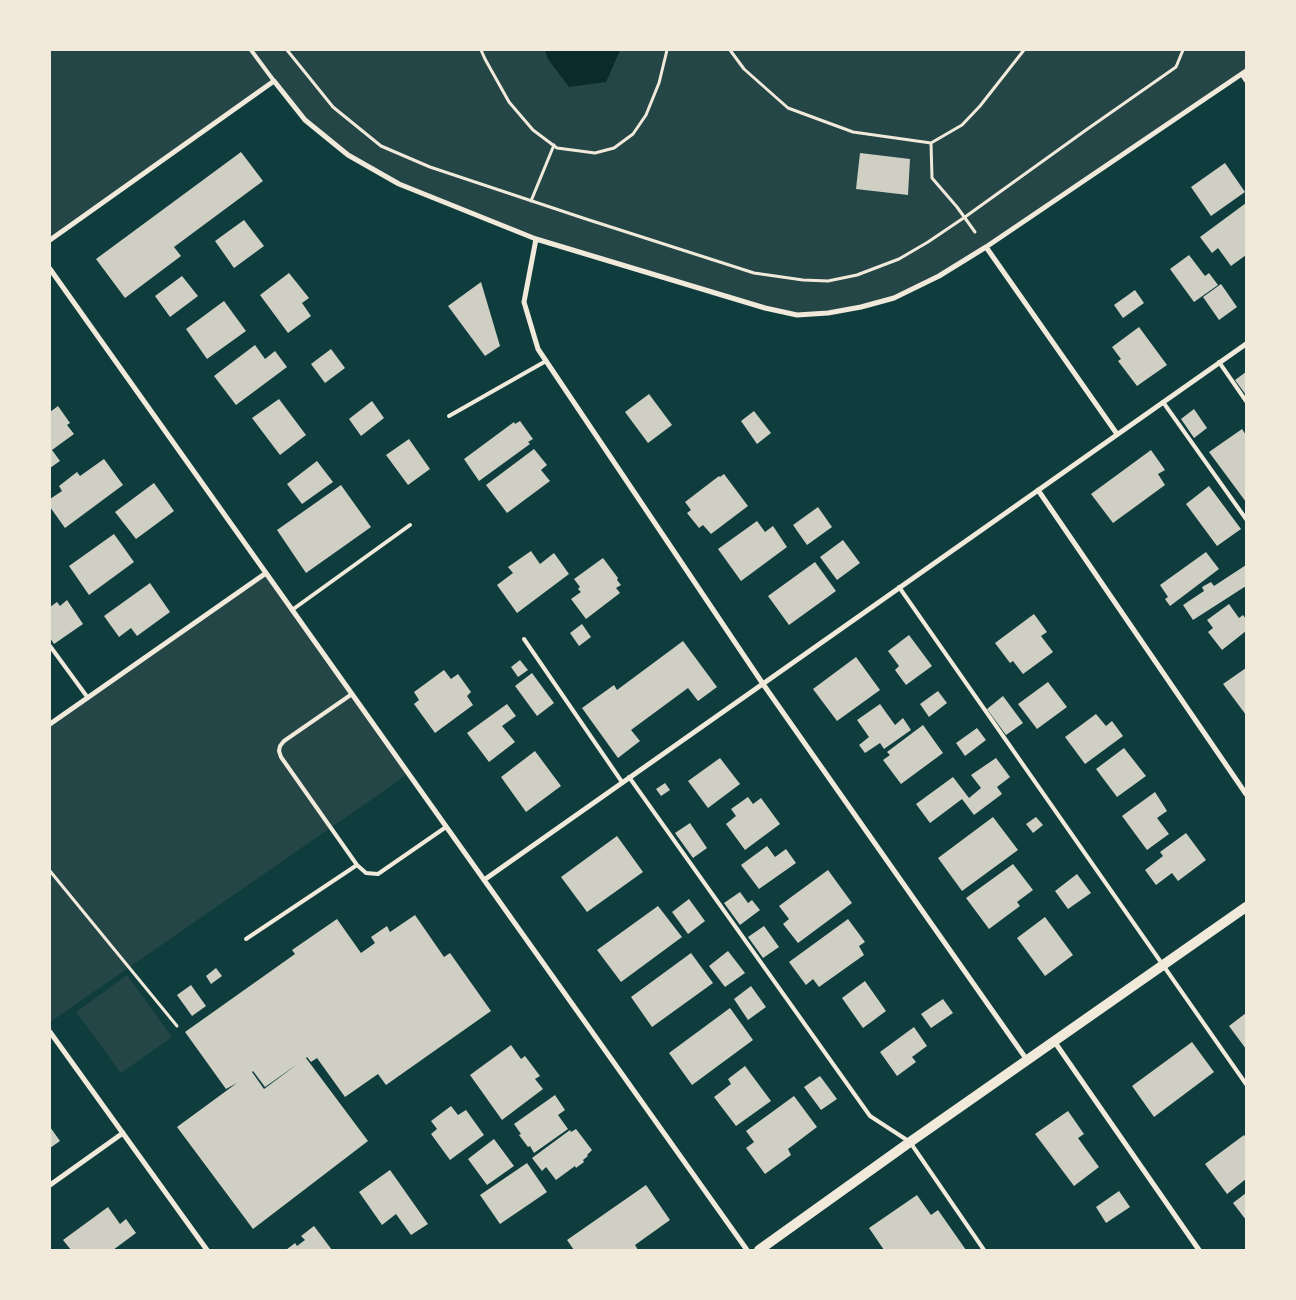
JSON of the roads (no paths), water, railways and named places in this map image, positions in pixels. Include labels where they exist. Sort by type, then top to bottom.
[{"type":"main road","points":[[759,1250],[1246,907]]},
{"type":"street","points":[[50,240],[274,81],[305,120],[348,155],[399,184],[536,239],[765,308],[796,315],[828,313],[894,298],[939,276],[986,247],[1244,73],[1246,80]]},
{"type":"street","points":[[536,239],[524,302],[538,349],[763,684],[1027,1060]]},
{"type":"street","points":[[986,247],[1117,434]]},
{"type":"street","points":[[50,269],[747,1250]]},
{"type":"street","points":[[484,880],[1246,344]]},
{"type":"street","points":[[1038,490],[1246,794]]},
{"type":"street","points":[[50,724],[266,573]]},
{"type":"street","points":[[50,1032],[207,1250]]},
{"type":"street","points":[[1054,1041],[1200,1250]]},
{"type":"street","points":[[50,1185],[123,1134]]},
{"type":"lane","points":[[251,50],[274,81]]},
{"type":"lane","points":[[449,416],[546,361]]},
{"type":"lane","points":[[1219,362],[1246,400]]},
{"type":"lane","points":[[1163,402],[1246,520]]},
{"type":"lane","points":[[292,610],[410,525]]},
{"type":"lane","points":[[899,587],[1246,1084]]},
{"type":"lane","points":[[524,639],[622,782]]},
{"type":"lane","points":[[50,646],[88,698]]},
{"type":"lane","points":[[352,694],[284,741],[280,746],[280,751],[281,757],[357,865],[366,874],[378,874],[446,826]]},
{"type":"lane","points":[[629,777],[870,1116],[910,1142],[984,1250]]},
{"type":"lane","points":[[246,939],[357,865]]}]
